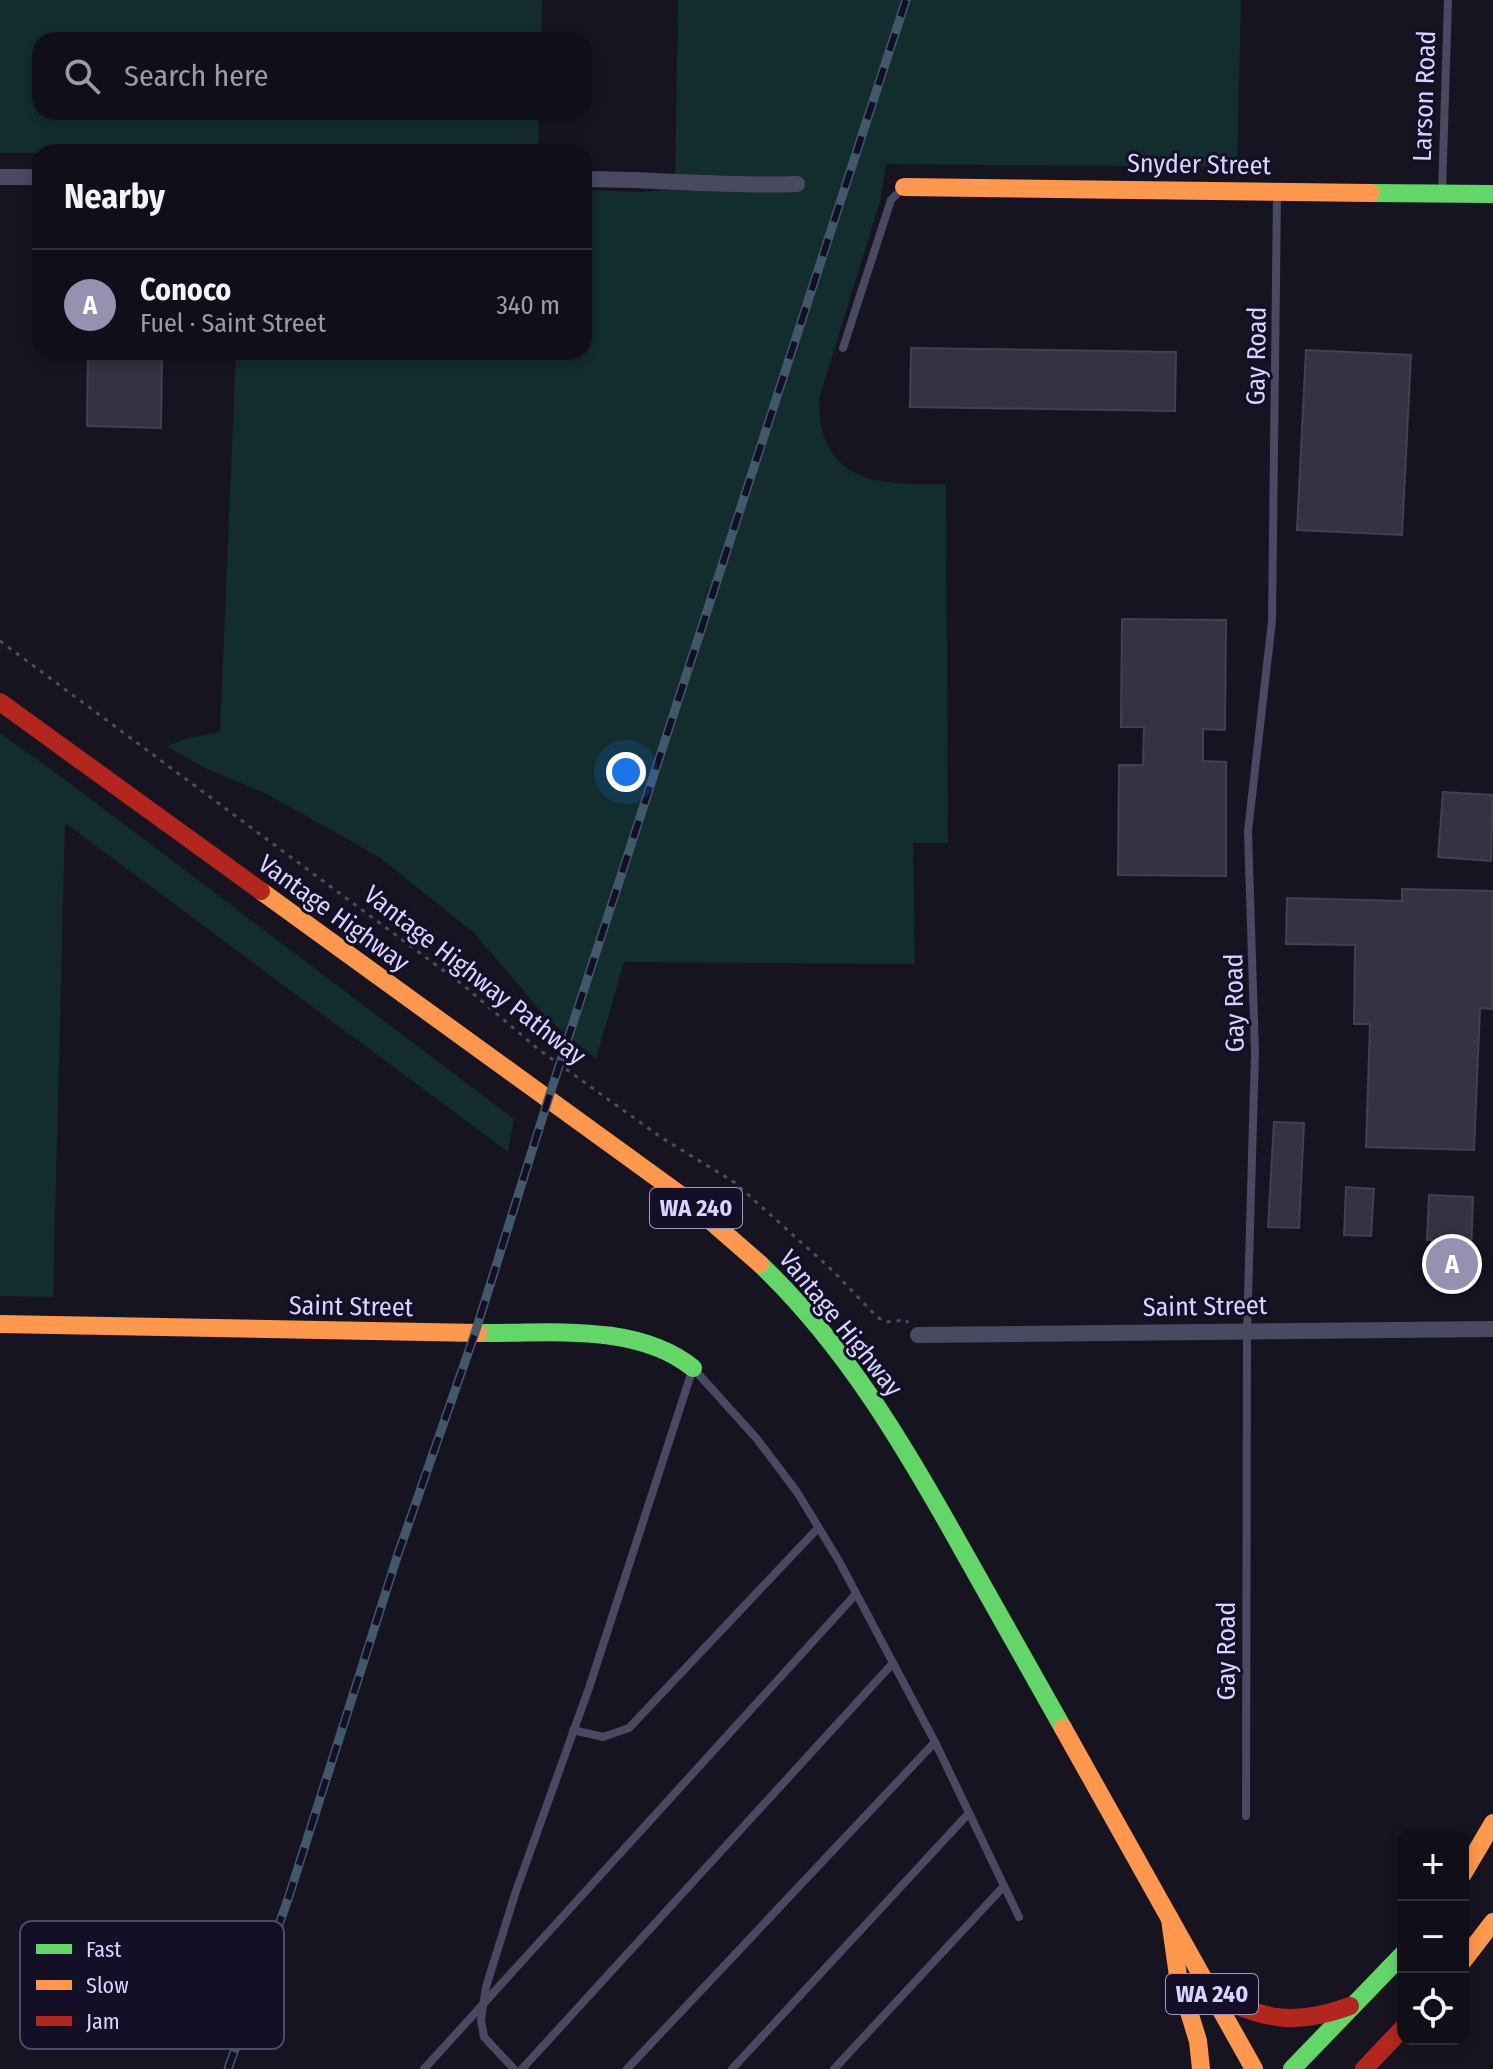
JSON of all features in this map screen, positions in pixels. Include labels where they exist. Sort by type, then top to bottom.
[{"type":"main road","name":"Snyder Street","points":[[904,187],[1493,194]]},
{"type":"main road","name":"Vantage Highway","points":[[0,702],[682,1196],[728,1233],[784,1288],[830,1343],[912,1459],[1254,2069]]},
{"type":"main road","name":"Saint Street","points":[[0,1324],[395,1334],[605,1335],[659,1345],[693,1368]]},
{"type":"main road","points":[[1469,1864],[1493,1823]]},
{"type":"main road","name":"WA 240","points":[[1170,1919],[1178,1976],[1198,2041],[1201,2069]]},
{"type":"main road","points":[[1469,1953],[1493,1922]]},
{"type":"main road","points":[[1292,2069],[1397,1960]]},
{"type":"main road","points":[[1214,1996],[1258,2016],[1288,2020],[1333,2013],[1354,2004]]},
{"type":"main road","points":[[1364,2069],[1397,2033]]},
{"type":"main road","points":[[1384,2069],[1397,2037]]},
{"type":"street","points":[[0,177],[32,177]]},
{"type":"street","points":[[592,179],[655,179],[762,186],[797,184]]},
{"type":"street","name":"Saint Street","points":[[918,1335],[1493,1329]]},
{"type":"lane","name":"Larson Road","points":[[1442,193],[1448,0]]},
{"type":"lane","points":[[843,348],[891,200],[904,187]]},
{"type":"lane","name":"Gay Road","points":[[1246,1816],[1247,1332],[1255,1053],[1248,831],[1272,621],[1277,191]]},
{"type":"lane","points":[[514,2069],[484,2037],[481,2020],[483,2004],[516,1891],[693,1368],[757,1439],[797,1492],[935,1742],[1019,1917]]},
{"type":"lane","points":[[573,1730],[603,1737],[629,1728],[818,1528]]},
{"type":"lane","points":[[424,2069],[856,1594]]},
{"type":"lane","points":[[522,2069],[893,1663]]},
{"type":"lane","points":[[627,2069],[935,1742]]},
{"type":"lane","points":[[732,2069],[969,1813]]},
{"type":"lane","points":[[834,2069],[1004,1886]]},
{"type":"path","name":"Vantage Highway Pathway","points":[[0,641],[463,985],[538,1049],[662,1138],[734,1182],[832,1270],[869,1311],[886,1322],[906,1320],[918,1335]]},
{"type":"green space","points":[[0,0],[542,0],[541,32],[32,32],[32,120],[539,120],[538,144],[32,144],[32,153],[0,153]]},
{"type":"green space","points":[[678,0],[1241,0],[1237,167],[886,164],[881,198],[819,399],[821,426],[830,449],[841,463],[855,473],[890,482],[946,484],[948,843],[913,843],[915,964],[624,962],[596,1059],[545,1016],[474,933],[379,857],[265,793],[205,768],[167,746],[220,732],[236,360],[592,360],[592,190],[642,192],[675,189]]},
{"type":"green space","points":[[0,733],[514,1119],[508,1152],[65,823],[53,1297],[0,1296]]},
{"type":"building","points":[[911,348],[1176,352],[1175,411],[910,407]]},
{"type":"building","points":[[1306,350],[1411,355],[1402,535],[1297,530]]},
{"type":"building","points":[[88,360],[162,360],[161,428],[87,426]]},
{"type":"building","points":[[1122,619],[1226,620],[1225,730],[1203,729],[1203,761],[1226,762],[1226,876],[1118,875],[1119,765],[1143,765],[1144,727],[1121,727]]},
{"type":"building","points":[[1443,792],[1493,795],[1491,861],[1438,857]]},
{"type":"building","points":[[1402,889],[1493,891],[1493,1009],[1480,1008],[1474,1150],[1366,1147],[1370,1024],[1354,1024],[1355,945],[1286,944],[1287,898],[1402,901]]},
{"type":"building","points":[[1274,1122],[1304,1123],[1299,1228],[1268,1227]]},
{"type":"building","points":[[1346,1187],[1374,1189],[1371,1236],[1344,1235]]},
{"type":"building","points":[[1429,1195],[1473,1197],[1473,1275],[1431,1274],[1432,1240],[1427,1240]]},
{"type":"railway","points":[[280,1921],[397,1557],[475,1333],[906,0]]},
{"type":"railway","points":[[228,2069],[235,2049]]},
{"type":"traffic: fast","points":[[1371,193],[1493,194]]},
{"type":"traffic: fast","points":[[760,1264],[819,1328],[895,1434],[1063,1728]]},
{"type":"traffic: fast","points":[[478,1333],[561,1332],[618,1337],[670,1353],[693,1368]]},
{"type":"traffic: fast","points":[[1292,2069],[1397,1960]]},
{"type":"traffic: slow","points":[[904,187],[1371,193]]},
{"type":"traffic: slow","points":[[261,891],[682,1196],[760,1264]]},
{"type":"traffic: slow","points":[[0,1324],[478,1333]]},
{"type":"traffic: slow","points":[[1063,1728],[1254,2069]]},
{"type":"traffic: slow","points":[[1469,1864],[1493,1823]]},
{"type":"traffic: slow","points":[[1170,1919],[1178,1976],[1198,2041],[1201,2069]]},
{"type":"traffic: slow","points":[[1469,1953],[1493,1922]]},
{"type":"traffic: jam","points":[[0,702],[261,891]]},
{"type":"traffic: jam","points":[[1214,1996],[1281,2018],[1313,2016],[1350,2006]]},
{"type":"traffic: jam","points":[[1364,2069],[1397,2034]]},
{"type":"place","name":"Conoco","points":[[1452,1264]]}]
